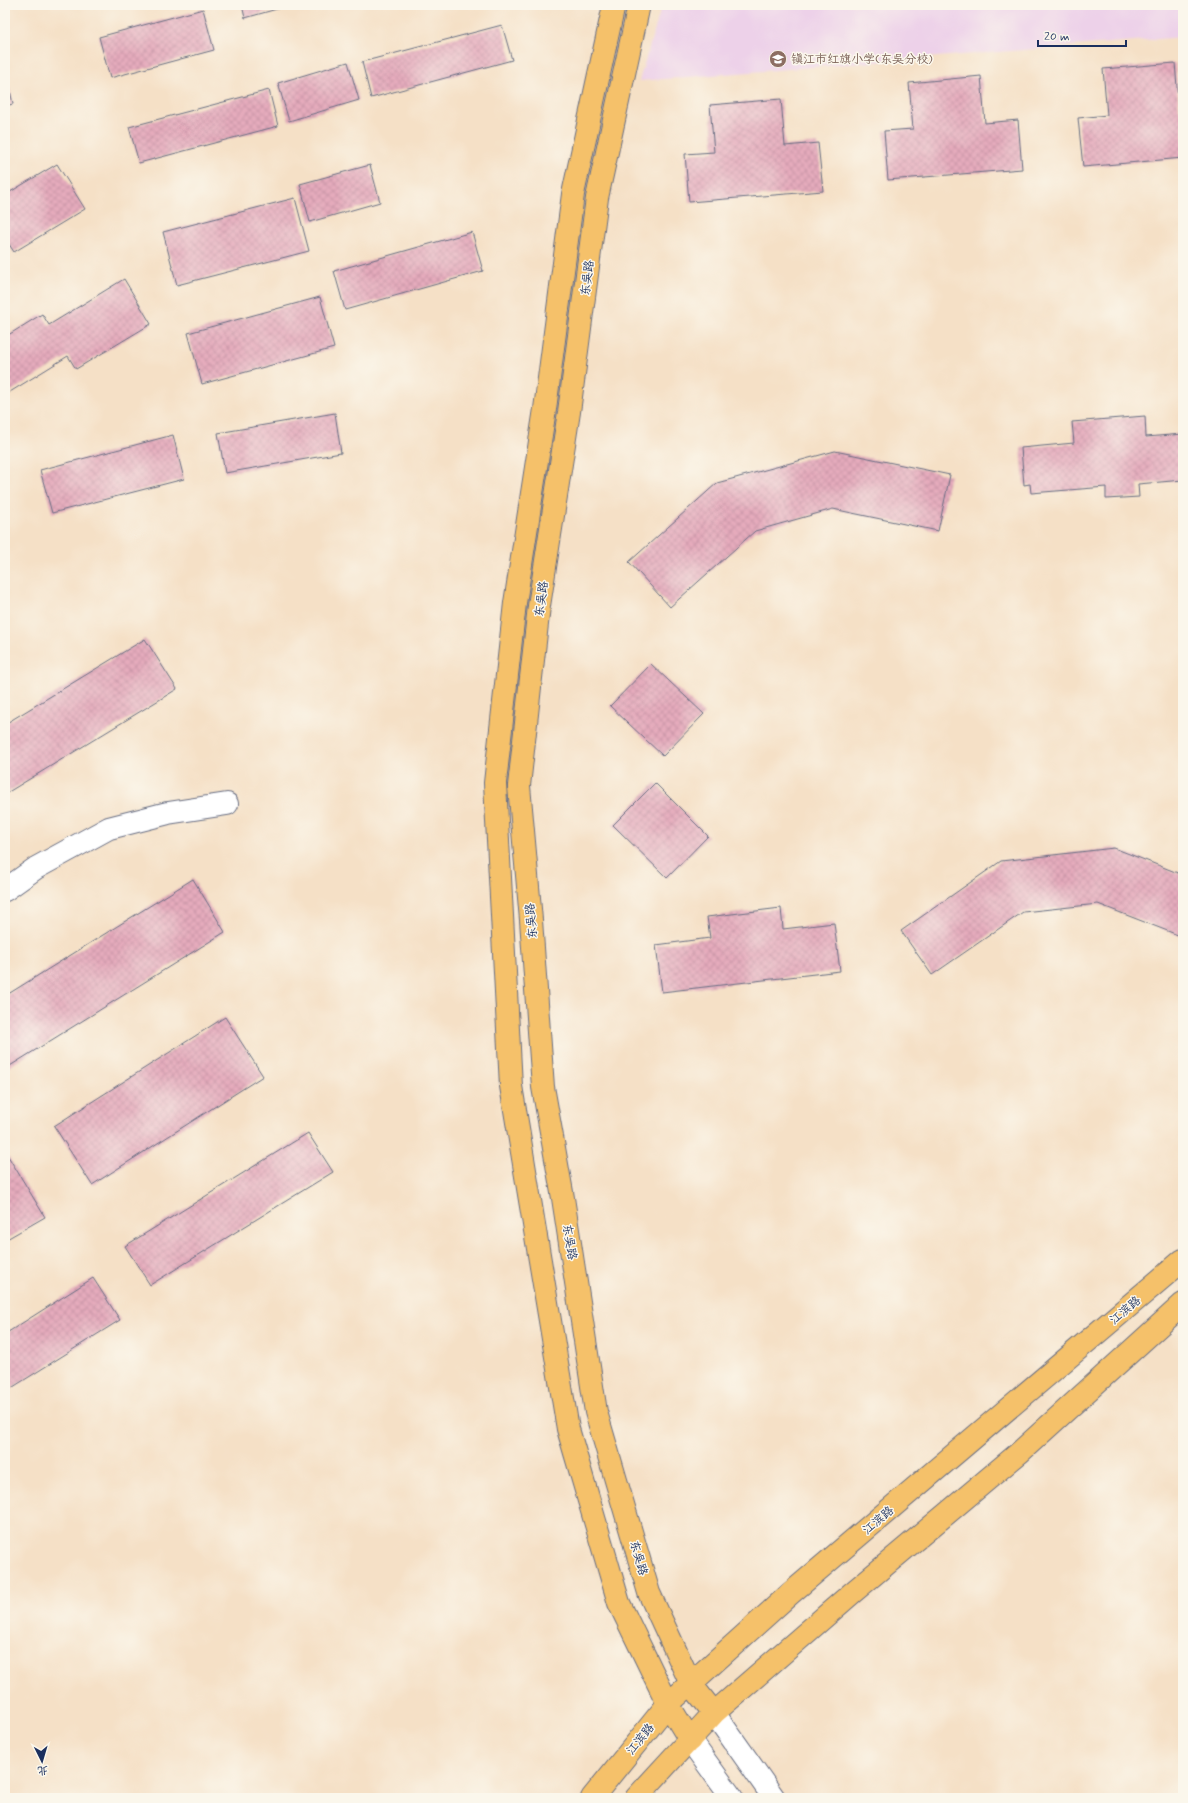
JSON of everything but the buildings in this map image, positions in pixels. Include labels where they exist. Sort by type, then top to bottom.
[{"type":"main road","name":"东吴路","points":[[614,5],[573,194],[545,409],[515,603],[495,782],[511,1086],[568,1429],[619,1603],[668,1704],[690,1740]]},
{"type":"main road","name":"东吴路","points":[[639,5],[597,198],[569,412],[539,606],[519,786],[531,920],[543,1087],[563,1198],[596,1412],[649,1593],[691,1684],[714,1714]]},
{"type":"main road","name":"江滨路","points":[[592,1798],[668,1704],[791,1593],[1183,1260]]},
{"type":"main road","points":[[636,1798],[714,1714],[852,1592],[1019,1453],[1183,1304]]},
{"type":"street","points":[[5,890],[36,868],[110,828],[168,813],[227,804]]},
{"type":"street","name":"东吴路","points":[[714,1714],[774,1798]]},
{"type":"street","name":"东吴路","points":[[690,1740],[732,1798]]},
{"type":"shaded area","name":"镇江市红旗小学(东吴分校)","points":[[662,5],[1183,5],[1183,37],[639,81]]},
{"type":"place","name":"镇江市红旗小学(东吴分校)","points":[[778,59]]}]
